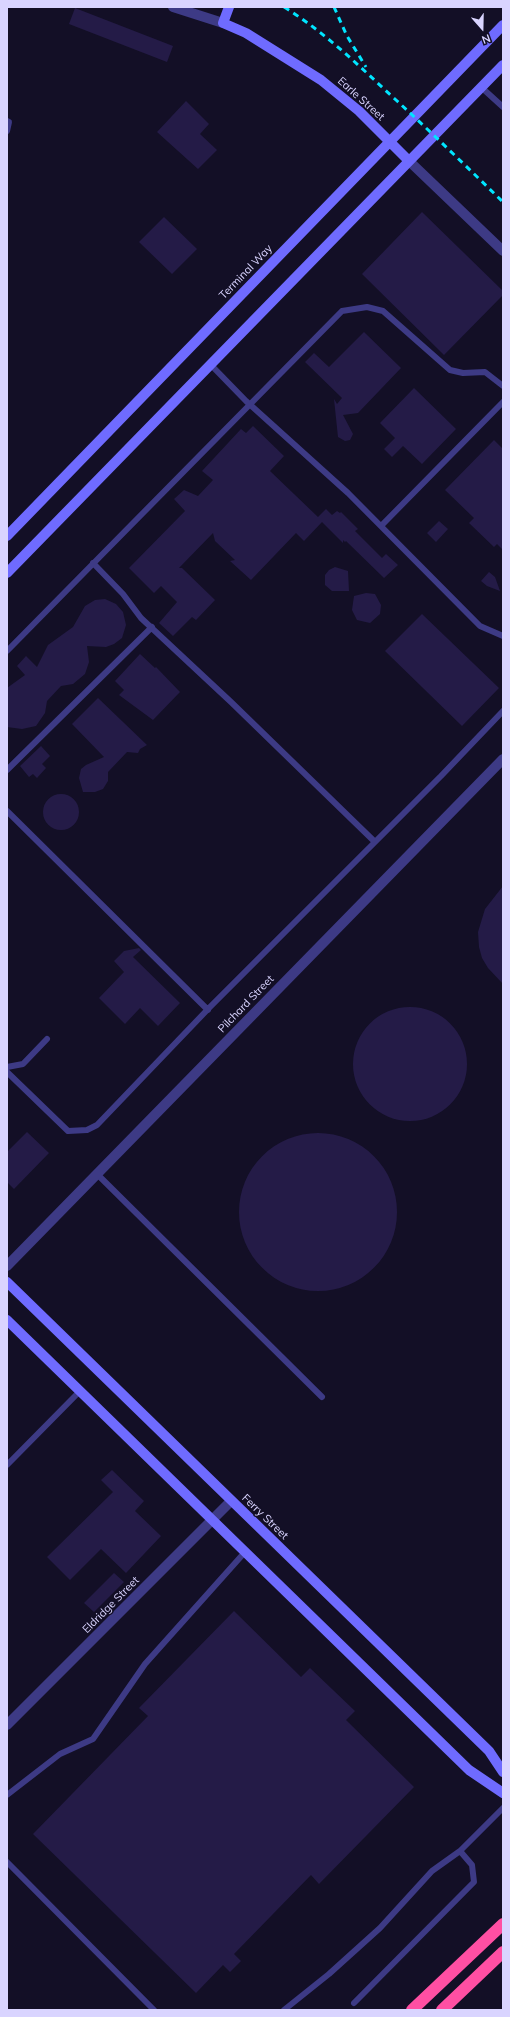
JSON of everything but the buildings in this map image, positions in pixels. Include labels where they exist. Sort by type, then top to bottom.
[{"type":"highway","points":[[412,2010],[503,1924]]},
{"type":"highway","points":[[442,2010],[503,1952]]},
{"type":"main road","points":[[223,24],[229,7]]},
{"type":"main road","name":"Earle Street","points":[[223,24],[246,33],[320,80],[359,111],[408,160]]},
{"type":"main road","name":"Terminal Way","points":[[7,536],[388,141],[503,25]]},
{"type":"main road","points":[[7,573],[408,160],[503,65]]},
{"type":"main road","name":"Ferry Street","points":[[7,1282],[489,1751],[503,1772]]},
{"type":"main road","points":[[7,1320],[469,1770],[503,1793]]},
{"type":"street","name":"Earle Street","points":[[173,7],[223,24]]},
{"type":"street","name":"Earle Street","points":[[408,160],[503,251]]},
{"type":"street","name":"Pilchard Street","points":[[7,1266],[503,759]]},
{"type":"street","name":"Eldridge Street","points":[[7,1725],[231,1501]]},
{"type":"lane","points":[[481,87],[503,107]]},
{"type":"lane","points":[[7,121],[7,131]]},
{"type":"lane","points":[[7,651],[342,311],[367,307],[383,312],[450,370],[463,373],[485,372],[503,386]]},
{"type":"lane","points":[[210,364],[250,404],[348,493],[480,626],[503,636]]},
{"type":"lane","points":[[381,526],[503,402]]},
{"type":"lane","points":[[93,563],[123,594],[141,618],[231,702],[375,842]]},
{"type":"lane","points":[[7,770],[152,627]]},
{"type":"lane","points":[[7,1072],[68,1131],[86,1130],[97,1125],[208,1010],[503,711]]},
{"type":"lane","points":[[7,812],[208,1010]]},
{"type":"lane","points":[[7,1067],[23,1064],[47,1039]]},
{"type":"lane","points":[[97,1174],[322,1397]]},
{"type":"lane","points":[[7,1465],[80,1391]]},
{"type":"lane","points":[[7,1795],[60,1754],[93,1739],[145,1664],[245,1552]]},
{"type":"lane","points":[[284,2010],[329,1974],[380,1928],[432,1871],[460,1851],[503,1808]]},
{"type":"lane","points":[[354,2002],[474,1882],[472,1865],[460,1851]]},
{"type":"lane","points":[[7,1862],[154,2010]]},
{"type":"railway","points":[[284,7],[314,28],[355,62],[503,202]]},
{"type":"railway","points":[[334,7],[347,36],[366,67]]}]
